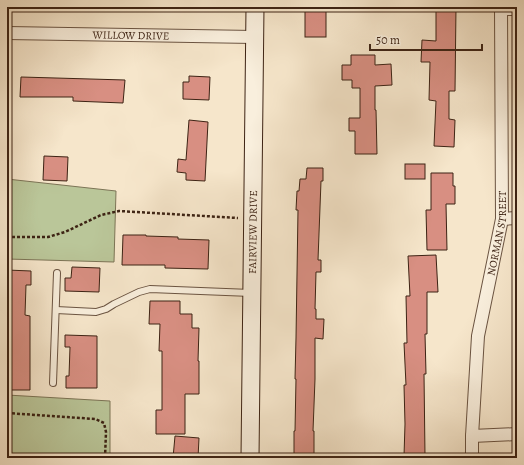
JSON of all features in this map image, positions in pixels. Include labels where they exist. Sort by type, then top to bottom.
[{"type":"main road","name":"FAIRVIEW DRIVE","points":[[250,458],[255,7]]},
{"type":"street","points":[[502,8],[517,9]]},
{"type":"street","name":"NORMAN STREET","points":[[472,458],[478,336],[502,219],[502,8]]},
{"type":"street","name":"WILLOW DRIVE","points":[[7,33],[254,37]]},
{"type":"street","points":[[502,219],[517,218]]},
{"type":"street","points":[[472,436],[517,434]]},
{"type":"lane","points":[[53,383],[57,273]]},
{"type":"lane","points":[[56,310],[96,312],[106,309],[138,292],[150,289],[252,293]]},
{"type":"path","points":[[7,237],[48,236],[65,232],[101,215],[119,211],[252,219]]},
{"type":"path","points":[[7,413],[95,419],[104,423],[106,432],[105,458]]},
{"type":"green space","points":[[7,179],[116,191],[114,262],[7,259]]},
{"type":"green space","points":[[7,395],[110,401],[110,458],[7,458]]},
{"type":"building","points":[[305,7],[326,7],[326,37],[305,37]]},
{"type":"building","points":[[436,7],[456,7],[455,91],[449,91],[449,119],[455,120],[454,147],[434,146],[436,101],[429,100],[430,62],[421,62],[422,40],[436,41]]},
{"type":"building","points":[[351,55],[375,55],[375,65],[391,64],[392,85],[375,86],[377,154],[355,154],[355,131],[349,131],[349,118],[360,118],[360,88],[352,88],[352,80],[342,80],[342,65],[351,65]]},
{"type":"building","points":[[189,76],[210,77],[209,100],[183,99],[183,82],[189,82]]},
{"type":"building","points":[[21,77],[125,80],[123,103],[73,101],[73,97],[20,97]]},
{"type":"building","points":[[189,120],[208,122],[205,181],[186,180],[186,173],[177,172],[178,159],[186,160]]},
{"type":"building","points":[[44,156],[68,157],[67,181],[43,180]]},
{"type":"building","points":[[405,164],[425,164],[425,179],[405,179]]},
{"type":"building","points":[[307,168],[323,168],[323,181],[321,181],[318,260],[321,260],[321,272],[316,272],[315,309],[316,319],[324,319],[323,339],[315,338],[313,431],[314,458],[294,458],[298,210],[296,210],[297,191],[299,191],[300,179],[306,179]]},
{"type":"building","points":[[431,173],[453,173],[455,204],[446,204],[447,250],[427,250],[426,210],[431,210]]},
{"type":"building","points":[[123,235],[146,235],[178,237],[178,239],[209,240],[208,269],[165,268],[165,265],[122,265]]},
{"type":"building","points":[[436,255],[438,292],[427,292],[427,334],[425,334],[426,374],[424,374],[425,456],[404,456],[404,385],[406,385],[404,343],[407,343],[406,296],[410,296],[408,256]]},
{"type":"building","points":[[72,267],[100,268],[99,292],[65,291],[65,278],[71,278]]},
{"type":"building","points":[[7,270],[31,271],[31,285],[26,285],[25,315],[30,316],[30,390],[7,390]]},
{"type":"building","points":[[150,301],[180,301],[180,314],[192,314],[192,328],[199,328],[199,394],[185,394],[185,434],[156,434],[156,410],[162,410],[162,351],[159,351],[160,324],[149,324]]},
{"type":"building","points":[[65,335],[97,336],[97,388],[66,388],[66,376],[69,376],[70,347],[65,347]]},
{"type":"building","points":[[175,436],[199,438],[198,458],[173,458]]}]
